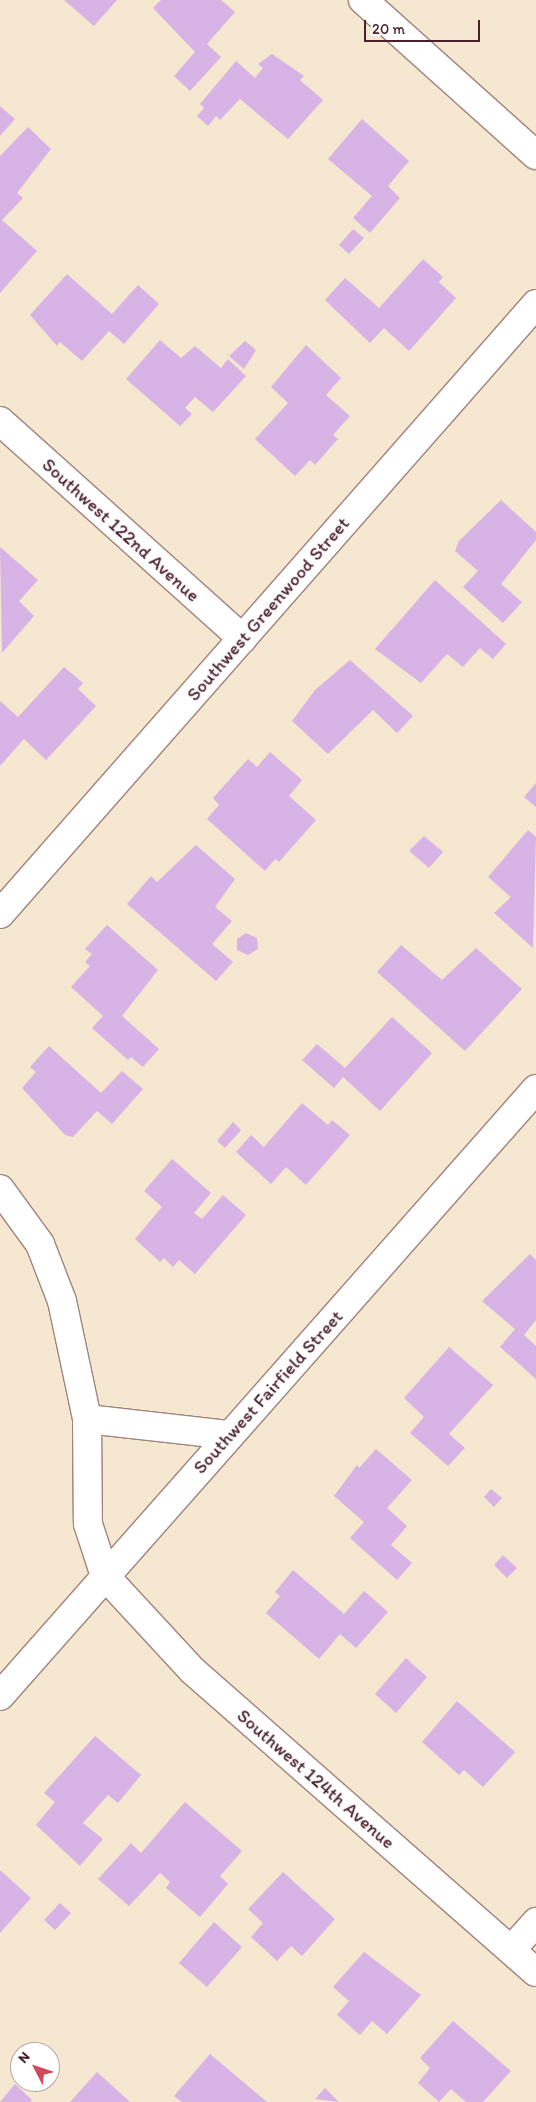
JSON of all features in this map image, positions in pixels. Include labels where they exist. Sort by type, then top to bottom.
[{"type":"street","points":[[363,0],[536,155]]},
{"type":"street","name":"Southwest Greenwood Street","points":[[0,914],[536,304]]},
{"type":"street","name":"Southwest 122nd Avenue","points":[[0,421],[242,638]]},
{"type":"street","name":"Southwest Fairfield Street","points":[[0,1696],[536,1089]]},
{"type":"street","points":[[0,1189],[40,1244],[62,1301],[87,1419],[88,1524],[105,1576]]},
{"type":"street","points":[[87,1419],[230,1435]]},
{"type":"street","name":"Southwest 124th Avenue","points":[[105,1576],[193,1671],[536,1972]]},
{"type":"street","points":[[511,1950],[536,1922]]},
{"type":"building","points":[[64,0],[117,0],[94,26]]},
{"type":"building","points":[[161,0],[221,0],[235,12],[207,44],[221,57],[190,91],[174,76],[195,52],[153,8]]},
{"type":"building","points":[[272,54],[304,76],[300,80],[323,100],[288,139],[240,99],[220,120],[216,116],[208,126],[197,116],[204,108],[200,104],[236,61],[255,78],[263,68],[258,64]]},
{"type":"building","points":[[0,106],[15,119],[0,136]]},
{"type":"building","points":[[362,119],[409,161],[388,186],[400,198],[370,233],[353,218],[372,196],[328,159]]},
{"type":"building","points":[[28,127],[51,149],[17,193],[23,198],[2,220],[37,251],[0,293],[0,156]]},
{"type":"building","points":[[353,229],[364,238],[349,254],[339,245]]},
{"type":"building","points":[[423,259],[443,277],[439,282],[456,298],[409,351],[384,328],[370,343],[325,300],[345,278],[379,308]]},
{"type":"building","points":[[67,274],[112,314],[138,285],[159,304],[124,344],[109,331],[82,361],[60,342],[57,346],[30,315]]},
{"type":"building","points":[[160,340],[181,358],[195,346],[221,368],[228,359],[246,376],[213,412],[195,397],[185,408],[192,414],[180,426],[126,379]]},
{"type":"building","points":[[245,341],[256,350],[244,369],[229,356]]},
{"type":"building","points":[[306,345],[341,378],[326,395],[350,416],[333,435],[338,439],[315,465],[310,460],[295,476],[255,439],[288,403],[271,387]]},
{"type":"building","points":[[501,500],[536,532],[536,540],[501,584],[522,602],[503,623],[463,587],[478,571],[455,551],[459,541]]},
{"type":"building","points":[[0,547],[38,580],[19,601],[34,616],[2,653]]},
{"type":"building","points":[[435,580],[506,644],[493,659],[480,648],[463,667],[447,654],[421,683],[375,649]]},
{"type":"building","points":[[350,660],[413,716],[397,733],[373,710],[328,754],[292,721],[315,690]]},
{"type":"building","points":[[64,667],[83,683],[78,689],[96,706],[46,760],[24,739],[0,766],[0,701],[18,717]]},
{"type":"building","points":[[270,752],[302,780],[289,796],[316,820],[279,862],[275,859],[265,871],[207,819],[219,805],[213,798],[248,759],[257,767]]},
{"type":"building","points":[[536,783],[536,807],[524,797]]},
{"type":"building","points":[[528,830],[536,837],[533,948],[494,913],[511,897],[488,877]]},
{"type":"building","points":[[424,836],[443,852],[429,868],[409,851]]},
{"type":"building","points":[[196,845],[235,879],[215,907],[232,921],[212,944],[233,962],[216,981],[127,904],[151,876],[157,882]]},
{"type":"building","points":[[107,925],[158,970],[122,1016],[159,1049],[143,1067],[131,1057],[128,1060],[92,1028],[103,1016],[71,987],[90,966],[85,962],[92,954],[85,949]]},
{"type":"building","points":[[246,933],[257,938],[258,949],[248,955],[237,950],[237,939]]},
{"type":"building","points":[[401,945],[442,980],[476,948],[522,989],[465,1051],[377,972]]},
{"type":"building","points":[[392,1017],[432,1053],[380,1111],[343,1077],[334,1088],[302,1060],[317,1044],[345,1068]]},
{"type":"building","points":[[49,1046],[101,1093],[122,1071],[143,1089],[112,1124],[97,1111],[73,1137],[65,1135],[22,1088],[36,1072],[30,1067]]},
{"type":"building","points":[[302,1103],[328,1125],[332,1120],[350,1135],[306,1185],[286,1167],[271,1184],[236,1152],[251,1135],[264,1147]]},
{"type":"building","points":[[233,1122],[241,1130],[225,1148],[217,1141]]},
{"type":"building","points":[[172,1159],[211,1193],[194,1213],[202,1219],[223,1195],[246,1215],[195,1274],[179,1260],[173,1267],[164,1258],[160,1262],[135,1239],[162,1207],[144,1191]]},
{"type":"building","points":[[530,1254],[536,1260],[536,1320],[524,1335],[536,1346],[536,1379],[500,1347],[515,1329],[482,1301]]},
{"type":"building","points":[[449,1347],[493,1385],[449,1434],[465,1448],[448,1466],[410,1433],[424,1417],[404,1398]]},
{"type":"building","points":[[376,1449],[412,1480],[387,1508],[407,1526],[391,1545],[412,1563],[397,1580],[350,1538],[364,1522],[334,1496],[357,1465],[359,1468]]},
{"type":"building","points":[[491,1489],[502,1498],[494,1507],[484,1497]]},
{"type":"building","points":[[503,1555],[517,1568],[507,1578],[494,1565]]},
{"type":"building","points":[[293,1570],[344,1614],[364,1591],[388,1612],[356,1648],[340,1634],[319,1659],[266,1613],[280,1596],[275,1592]]},
{"type":"building","points":[[406,1658],[427,1677],[396,1713],[375,1694]]},
{"type":"building","points":[[457,1701],[515,1752],[483,1787],[464,1770],[459,1775],[422,1742]]},
{"type":"building","points":[[95,1736],[141,1775],[118,1803],[108,1795],[83,1823],[103,1839],[80,1866],[36,1825],[55,1802],[44,1793]]},
{"type":"building","points":[[185,1802],[242,1851],[220,1876],[228,1884],[200,1917],[166,1888],[170,1882],[160,1873],[129,1906],[98,1879],[131,1843],[141,1853]]},
{"type":"building","points":[[0,1870],[31,1898],[0,1933]]},
{"type":"building","points":[[283,1872],[335,1919],[302,1956],[291,1946],[277,1961],[251,1937],[263,1923],[248,1909]]},
{"type":"building","points":[[60,1903],[71,1913],[55,1930],[44,1920]]},
{"type":"building","points":[[214,1922],[242,1947],[207,1987],[179,1963]]},
{"type":"building","points":[[364,1952],[421,1995],[387,2034],[372,2021],[360,2035],[337,2015],[349,2001],[333,1987]]},
{"type":"building","points":[[453,2021],[511,2071],[483,2102],[466,2102],[451,2089],[439,2102],[418,2083],[430,2068],[420,2058]]},
{"type":"building","points":[[210,2054],[267,2102],[182,2102],[174,2096]]},
{"type":"building","points":[[97,2072],[130,2102],[70,2102]]},
{"type":"building","points":[[325,2088],[339,2102],[315,2099]]},
{"type":"building","points":[[10,2090],[10,2092],[24,2092],[32,2100],[30,2102],[0,2102]]}]
